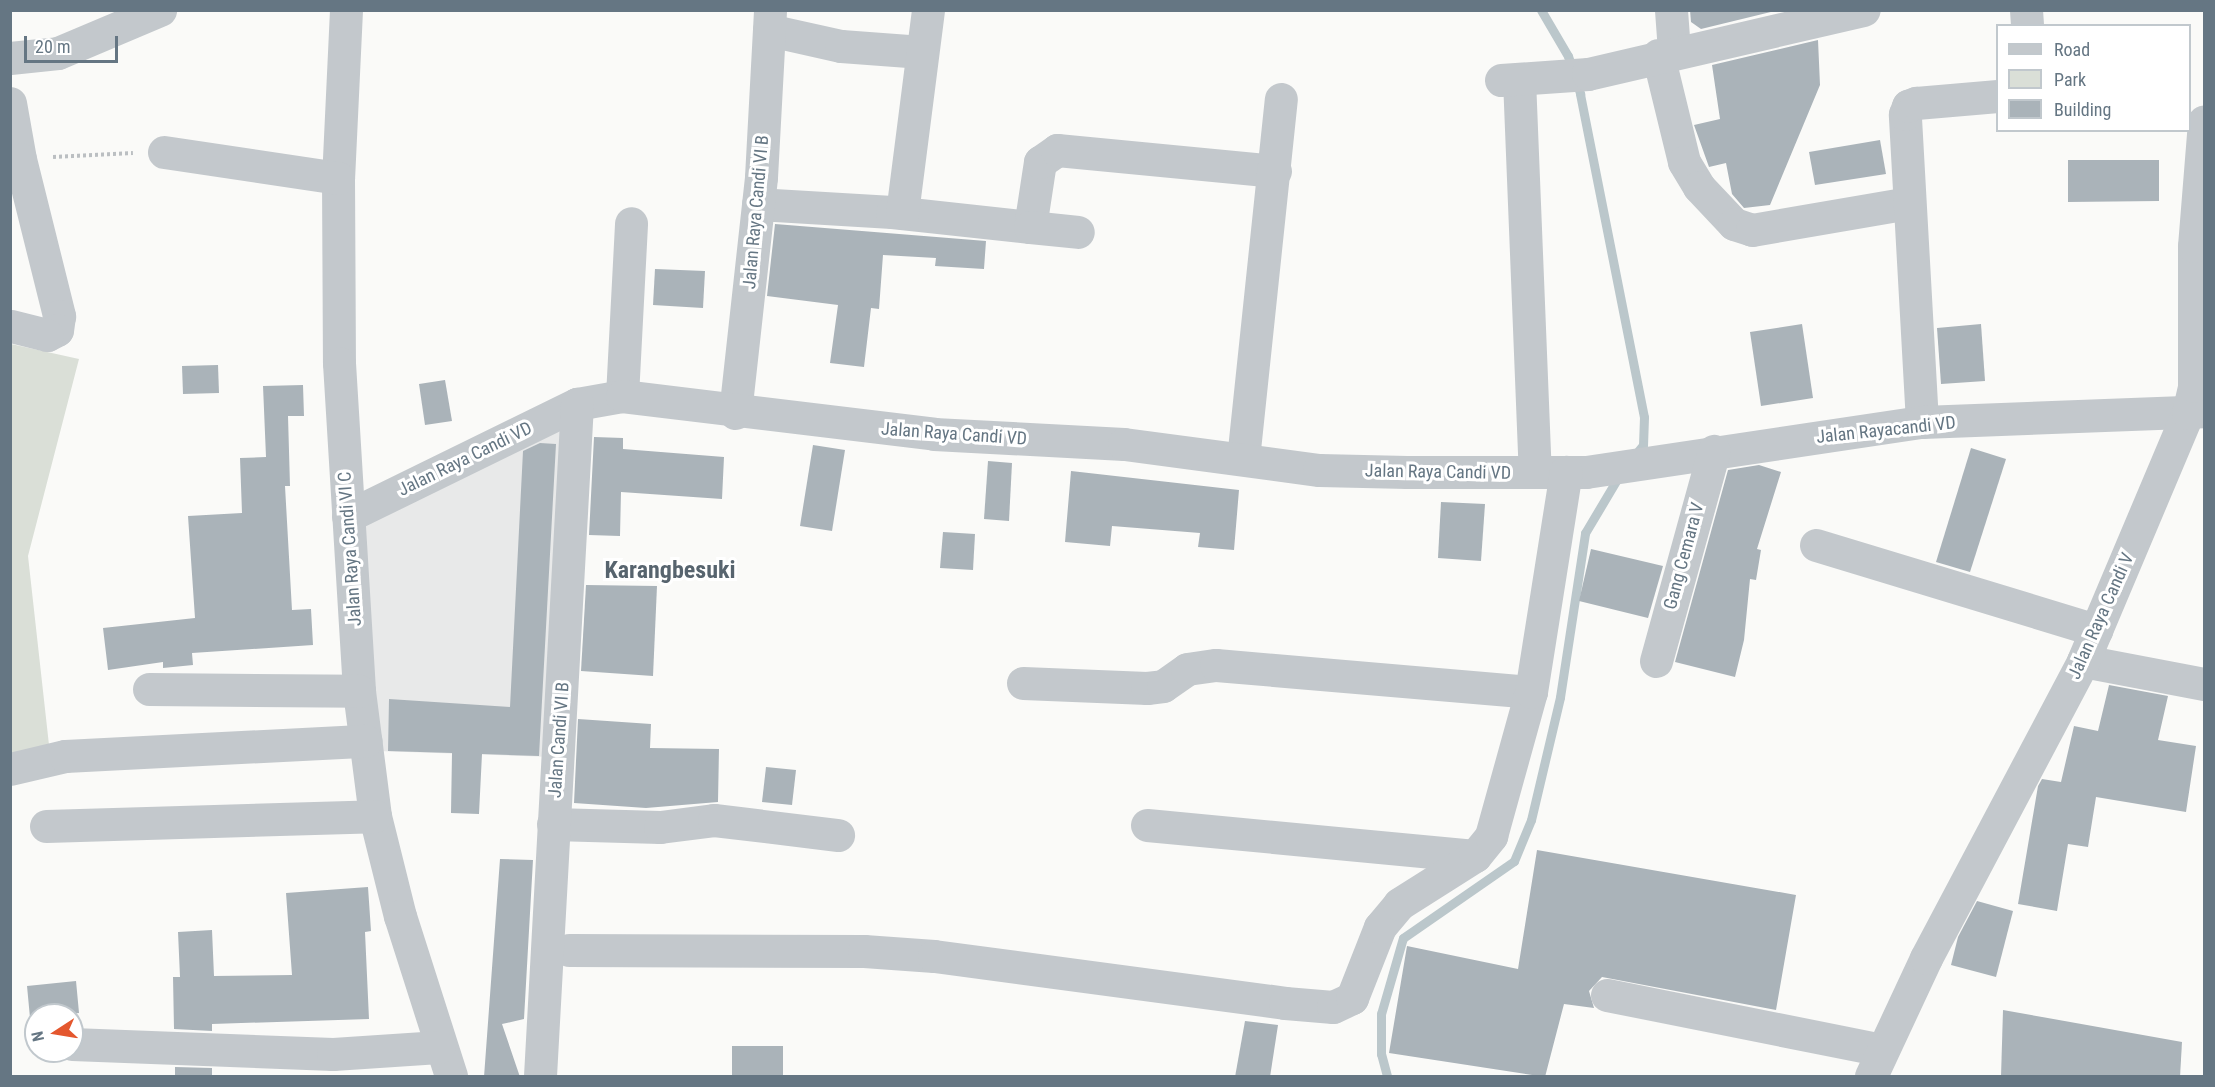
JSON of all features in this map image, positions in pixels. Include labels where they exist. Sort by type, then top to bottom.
[{"type":"street","points":[[10,58],[58,53],[97,40],[160,10]]},
{"type":"street","name":"Jalan Raya Candi VI C","points":[[346,10],[338,178],[339,363],[359,691],[375,816],[445,1062]]},
{"type":"street","points":[[902,213],[928,10]]},
{"type":"street","points":[[1671,10],[1666,53],[1684,162],[1699,187],[1734,224],[1752,230],[1909,203]]},
{"type":"street","points":[[570,950],[910,954],[1332,1007],[1352,998],[1380,927],[1399,904],[1475,856],[1491,836],[1530,692],[1562,472],[1510,79],[1552,79],[1588,74],[1666,53],[1864,10]]},
{"type":"street","points":[[770,20],[842,46],[922,52]]},
{"type":"street","name":"Jalan Raya Candi VI B","points":[[735,413],[758,204],[770,20]]},
{"type":"street","points":[[1922,422],[1905,114],[1908,106],[1996,96]]},
{"type":"street","points":[[1243,459],[1281,99]]},
{"type":"street","points":[[10,103],[15,159],[59,316],[57,330],[47,334],[10,326]]},
{"type":"street","name":"Jalan Raya Candi V","points":[[1877,1063],[1926,958],[2083,661],[2196,412],[2194,246],[2205,121]]},
{"type":"street","points":[[1030,227],[1040,162],[1057,150],[1275,171]]},
{"type":"street","points":[[164,152],[338,178]]},
{"type":"street","points":[[758,204],[902,213],[1078,232]]},
{"type":"street","points":[[622,396],[631,223]]},
{"type":"street","name":"Jalan Raya Candi VD","points":[[348,516],[577,404],[622,396],[735,413],[934,434],[1124,444],[1319,470],[1562,472]]},
{"type":"street","name":"Jalan Candi VI B","points":[[540,1077],[577,404]]},
{"type":"street","name":"Jalan Rayacandi VD","points":[[1562,472],[1922,422],[2196,412]]},
{"type":"street","name":"Gang Cemara V","points":[[1656,661],[1714,451]]},
{"type":"street","points":[[1816,545],[2096,630]]},
{"type":"street","points":[[2083,661],[2205,684]]},
{"type":"street","points":[[1023,683],[1147,688],[1163,686],[1187,669],[1216,665],[1530,692]]},
{"type":"street","points":[[149,689],[359,691]]},
{"type":"street","points":[[10,769],[65,756],[366,741]]},
{"type":"street","points":[[45,826],[375,816]]},
{"type":"street","points":[[553,824],[660,827],[714,820],[838,835]]},
{"type":"street","points":[[1148,825],[1475,856]]},
{"type":"street","points":[[1607,995],[1877,1063]]},
{"type":"street","points":[[84,1044],[333,1054],[445,1062]]},
{"type":"path","points":[[15,159],[164,152]]},
{"type":"shaded area","points":[[564,426],[552,757],[377,751],[364,525]]},
{"type":"green space","points":[[11,344],[79,359],[28,556],[50,754],[11,762]]},
{"type":"building","points":[[1690,10],[1779,10],[1701,29],[1691,22]]},
{"type":"building","points":[[1818,40],[1820,85],[1770,205],[1744,208],[1732,194],[1726,163],[1709,167],[1694,125],[1720,119],[1712,65]]},
{"type":"building","points":[[1880,140],[1886,174],[1815,185],[1809,152]]},
{"type":"building","points":[[2068,160],[2159,160],[2159,201],[2068,202]]},
{"type":"building","points":[[775,224],[986,241],[984,269],[935,266],[936,258],[883,255],[879,309],[871,308],[864,367],[830,363],[838,305],[767,296]]},
{"type":"building","points":[[655,269],[705,271],[703,308],[653,305]]},
{"type":"building","points":[[1802,324],[1813,398],[1761,406],[1750,332]]},
{"type":"building","points":[[1981,324],[1985,381],[1941,384],[1937,328]]},
{"type":"building","points":[[218,365],[219,393],[183,394],[182,366]]},
{"type":"building","points":[[445,380],[452,421],[425,425],[419,384]]},
{"type":"building","points":[[303,385],[304,416],[288,416],[290,486],[285,486],[292,610],[311,609],[313,645],[192,653],[193,665],[163,668],[163,662],[108,670],[103,628],[195,618],[188,516],[242,513],[240,458],[266,457],[263,386]]},
{"type":"building","points":[[594,437],[623,438],[623,449],[724,457],[722,499],[621,492],[620,536],[589,535]]},
{"type":"building","points":[[540,443],[556,444],[539,756],[482,754],[479,814],[451,813],[452,753],[388,751],[389,699],[510,707],[523,451]]},
{"type":"building","points":[[813,445],[845,450],[832,531],[800,526]]},
{"type":"building","points":[[1971,448],[2006,459],[1970,572],[1936,562]]},
{"type":"building","points":[[988,461],[1012,463],[1009,521],[984,519]]},
{"type":"building","points":[[1759,465],[1781,472],[1757,549],[1761,550],[1756,580],[1750,579],[1744,640],[1735,677],[1675,662],[1728,470]]},
{"type":"building","points":[[1071,471],[1239,490],[1234,550],[1198,547],[1200,533],[1112,526],[1110,546],[1065,542]]},
{"type":"building","points":[[1441,502],[1485,504],[1481,561],[1438,558]]},
{"type":"building","points":[[943,532],[975,534],[973,570],[940,568]]},
{"type":"building","points":[[1591,549],[1663,566],[1648,618],[1579,601]]},
{"type":"building","points":[[586,585],[657,586],[653,676],[581,671]]},
{"type":"building","points":[[2109,685],[2168,696],[2158,740],[2196,746],[2186,812],[2096,797],[2088,847],[2068,844],[2057,911],[2018,904],[2038,786],[2042,779],[2061,782],[2074,726],[2098,731]]},
{"type":"building","points":[[578,719],[651,724],[650,748],[719,749],[718,802],[646,808],[574,803]]},
{"type":"building","points":[[766,767],[796,770],[792,805],[762,802]]},
{"type":"building","points":[[1537,850],[1796,895],[1776,1010],[1602,977],[1589,991],[1594,1008],[1564,1004],[1545,1077],[1389,1053],[1407,946],[1518,969]]},
{"type":"building","points":[[500,859],[533,860],[524,1019],[502,1024],[520,1077],[484,1077]]},
{"type":"building","points":[[368,887],[371,931],[365,932],[369,1019],[212,1024],[212,1031],[174,1029],[173,977],[180,977],[178,932],[212,930],[214,976],[292,975],[286,893]]},
{"type":"building","points":[[1977,901],[2013,911],[1996,977],[1951,965],[1958,937]]},
{"type":"building","points":[[76,981],[78,1003],[29,1003],[27,986]]},
{"type":"building","points":[[2003,1010],[2182,1042],[2180,1077],[2001,1077]]},
{"type":"building","points":[[1245,1021],[1278,1025],[1270,1077],[1235,1077]]},
{"type":"building","points":[[732,1046],[783,1046],[783,1077],[732,1077]]},
{"type":"building","points":[[175,1067],[212,1068],[212,1077],[175,1077]]},
{"type":"waterway","points":[[1541,10],[1568,56],[1580,94],[1644,417],[1643,445],[1635,455]]},
{"type":"waterway","points":[[1387,1076],[1381,1054],[1381,1014],[1403,938],[1514,861],[1531,820],[1560,697],[1585,533],[1619,476]]},
{"type":"district","name":"Karangbesuki","points":[[670,571]]}]
